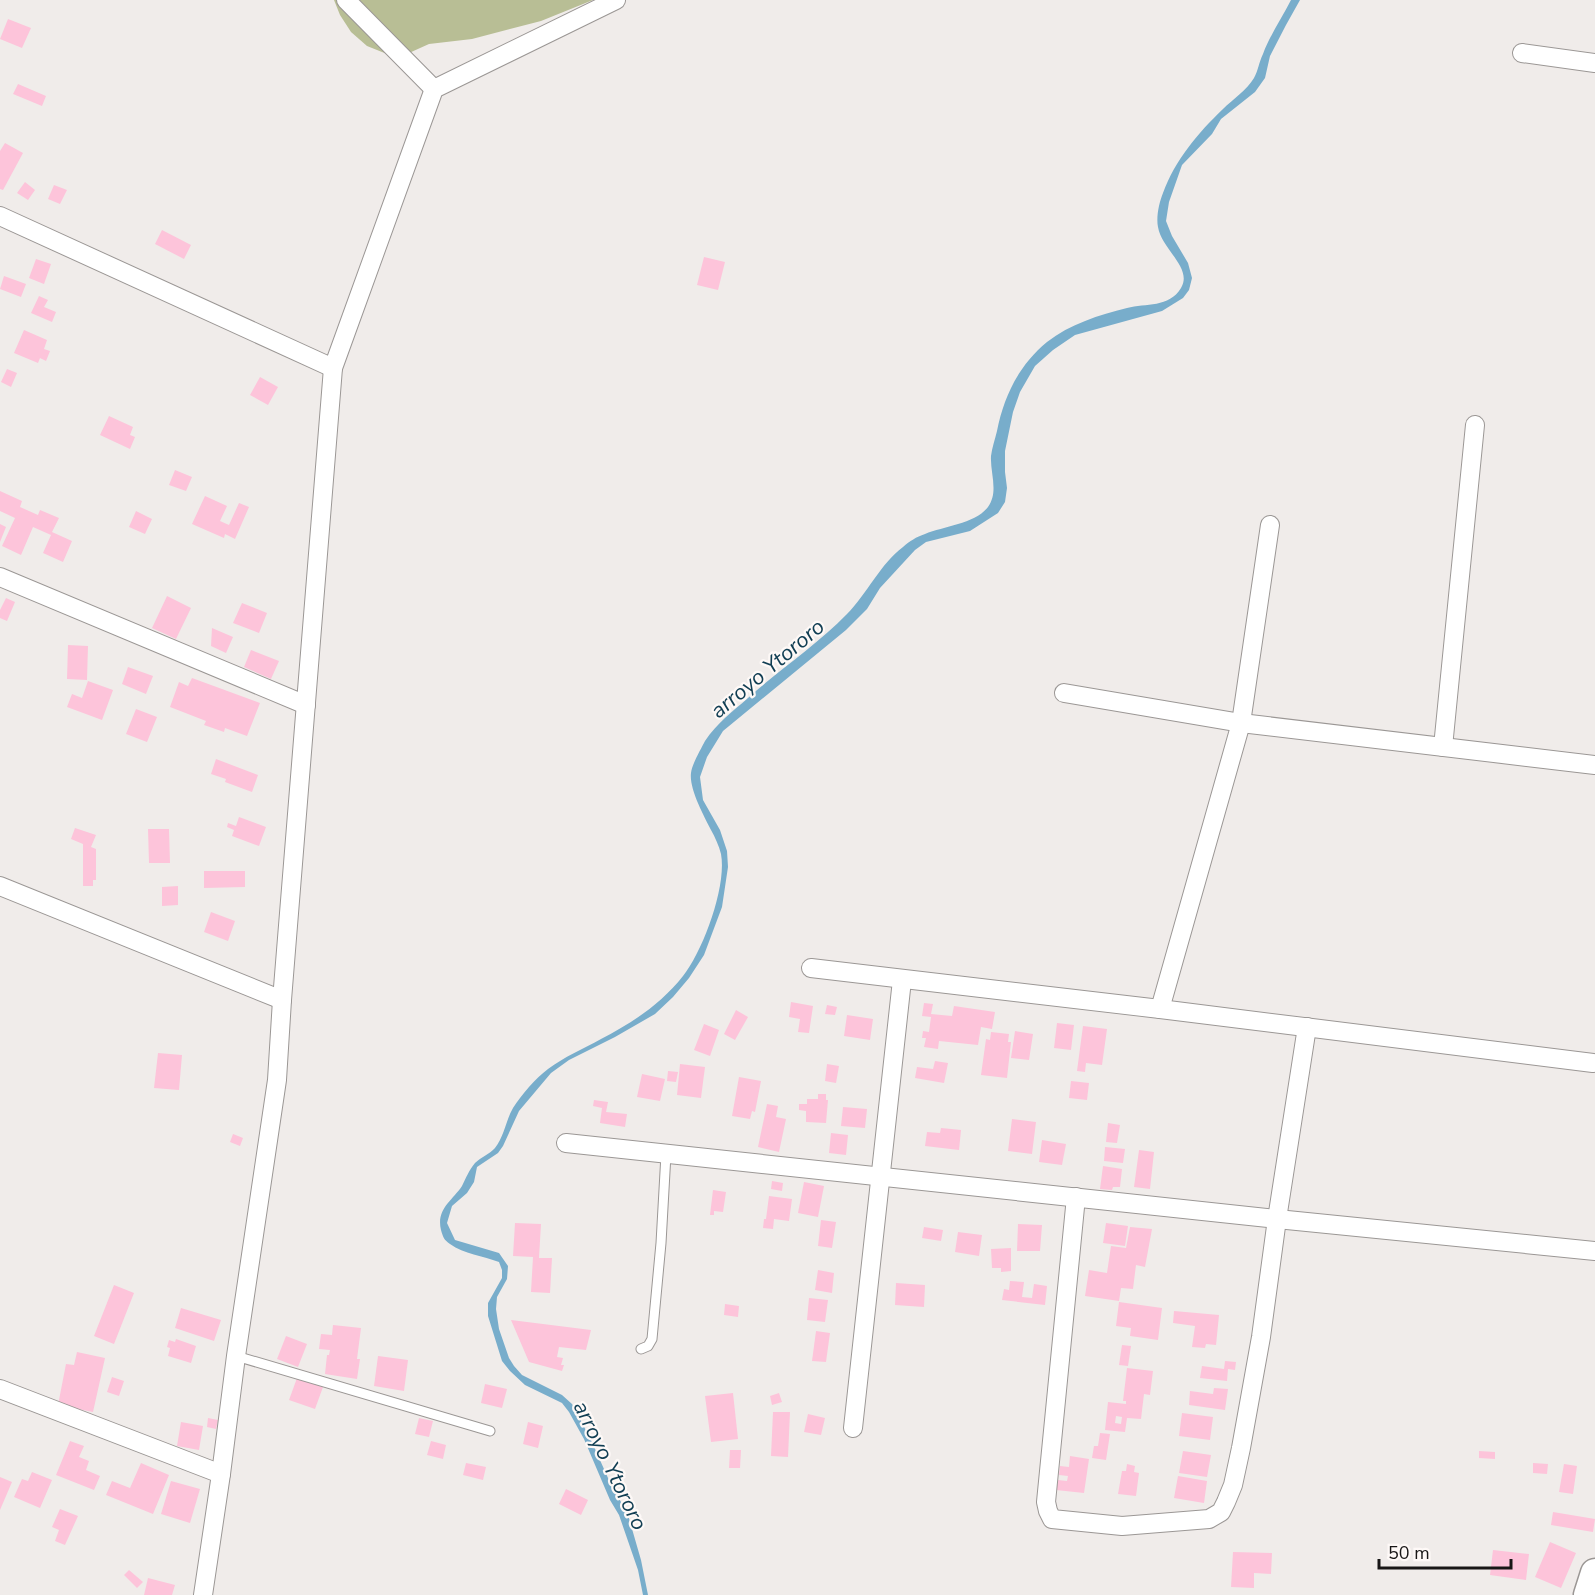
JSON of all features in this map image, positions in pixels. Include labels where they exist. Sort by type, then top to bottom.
[{"type":"main road","points":[[1588,1595],[1595,1573]]},
{"type":"street","points":[[346,0],[434,89]]},
{"type":"street","points":[[202,1595],[277,1080],[333,368],[434,89],[616,0]]},
{"type":"street","points":[[1522,53],[1595,63]]},
{"type":"street","points":[[0,216],[333,368]]},
{"type":"street","points":[[1443,747],[1475,425]]},
{"type":"street","points":[[1160,1009],[1241,723],[1270,525]]},
{"type":"street","points":[[0,577],[306,705]]},
{"type":"street","points":[[1064,693],[1241,723],[1595,765]]},
{"type":"street","points":[[0,886],[282,1000]]},
{"type":"street","points":[[811,968],[1593,1063]]},
{"type":"street","points":[[853,1428],[902,980]]},
{"type":"street","points":[[1076,1197],[1046,1502],[1052,1519],[1122,1526],[1209,1519],[1221,1512],[1233,1485],[1241,1448],[1261,1337],[1307,1027]]},
{"type":"street","points":[[566,1143],[1595,1251]]},
{"type":"street","points":[[0,1389],[221,1474]]},
{"type":"lane","points":[[641,1349],[648,1346],[652,1339],[662,1243],[666,1154]]},
{"type":"lane","points":[[236,1356],[490,1431]]},
{"type":"green space","points":[[334,0],[593,0],[541,21],[472,39],[429,44],[409,53],[387,54],[367,46],[351,32]]},
{"type":"water","points":[[1291,0],[1300,0],[1270,56],[1265,78],[1255,92],[1221,119],[1212,134],[1182,165],[1169,202],[1166,221],[1188,263],[1192,278],[1189,290],[1183,298],[1162,311],[1075,335],[1035,366],[1020,392],[1013,412],[1005,451],[1007,488],[1005,502],[998,513],[970,531],[926,542],[915,550],[880,588],[867,609],[846,630],[723,731],[707,757],[700,777],[703,800],[720,830],[727,851],[728,867],[722,907],[704,955],[689,978],[655,1014],[569,1060],[551,1073],[519,1111],[498,1153],[477,1167],[474,1182],[467,1193],[452,1206],[447,1223],[455,1240],[499,1253],[508,1266],[507,1279],[497,1297],[496,1309],[499,1329],[509,1358],[522,1375],[562,1395],[572,1404],[628,1515],[648,1595],[643,1595],[638,1570],[619,1515],[569,1412],[562,1403],[525,1385],[502,1361],[488,1316],[488,1303],[502,1278],[499,1262],[461,1250],[446,1241],[442,1235],[440,1223],[443,1211],[462,1186],[475,1163],[495,1148],[513,1108],[538,1077],[560,1061],[613,1033],[645,1012],[674,986],[691,965],[712,918],[722,867],[719,848],[692,787],[692,769],[705,741],[720,723],[760,687],[835,625],[854,606],[888,561],[913,539],[959,524],[982,513],[988,507],[994,489],[991,453],[1000,418],[1014,382],[1037,351],[1075,325],[1116,311],[1164,302],[1181,288],[1184,281],[1183,273],[1158,227],[1158,210],[1163,193],[1174,169],[1196,137],[1254,78],[1269,40]]},
{"type":"building","points":[[8,19],[31,28],[22,48],[0,39]]},
{"type":"building","points":[[18,84],[46,96],[42,106],[13,94]]},
{"type":"building","points":[[5,143],[23,153],[3,190],[0,189],[0,151]]},
{"type":"building","points":[[25,182],[35,190],[28,200],[17,193]]},
{"type":"building","points":[[54,185],[67,190],[60,204],[48,199]]},
{"type":"building","points":[[162,230],[191,245],[184,259],[155,244]]},
{"type":"building","points":[[704,257],[725,262],[718,290],[697,285]]},
{"type":"building","points":[[36,259],[51,264],[44,284],[29,278]]},
{"type":"building","points":[[4,276],[26,284],[21,297],[0,289]]},
{"type":"building","points":[[39,296],[48,300],[44,307],[56,312],[52,322],[31,313]]},
{"type":"building","points":[[24,330],[47,340],[44,349],[50,351],[46,361],[40,358],[38,363],[14,353]]},
{"type":"building","points":[[7,369],[17,373],[11,387],[1,382]]},
{"type":"building","points":[[260,377],[278,387],[268,405],[250,395]]},
{"type":"building","points":[[109,416],[133,427],[130,435],[135,437],[130,449],[100,435]]},
{"type":"building","points":[[175,470],[192,477],[186,491],[169,485]]},
{"type":"building","points":[[0,491],[22,501],[20,507],[38,515],[40,510],[59,518],[52,532],[72,541],[63,562],[43,553],[51,535],[33,527],[21,555],[2,546],[15,518],[0,511]]},
{"type":"building","points":[[205,496],[227,506],[220,521],[229,525],[239,503],[249,507],[235,539],[225,534],[224,538],[192,524]]},
{"type":"building","points":[[136,511],[152,519],[145,534],[129,527]]},
{"type":"building","points":[[0,524],[6,527],[0,542]]},
{"type":"building","points":[[167,596],[191,608],[176,639],[152,628]]},
{"type":"building","points":[[6,598],[15,602],[7,621],[0,618],[0,610]]},
{"type":"building","points":[[242,603],[267,613],[259,633],[233,623]]},
{"type":"building","points":[[212,628],[233,637],[226,653],[211,646]]},
{"type":"building","points":[[68,645],[88,646],[87,680],[67,679]]},
{"type":"building","points":[[251,650],[279,661],[271,679],[244,667]]},
{"type":"building","points":[[128,667],[153,676],[146,694],[122,684]]},
{"type":"building","points":[[192,678],[260,703],[247,736],[225,728],[224,732],[204,725],[206,721],[170,707],[179,682],[188,686]]},
{"type":"building","points":[[88,681],[113,690],[102,720],[67,707],[72,694],[82,698]]},
{"type":"building","points":[[136,709],[157,717],[147,742],[126,734]]},
{"type":"building","points":[[216,759],[258,775],[252,792],[211,774]]},
{"type":"building","points":[[239,817],[266,827],[259,846],[232,836],[234,830],[227,827],[228,823],[236,826]]},
{"type":"building","points":[[75,828],[96,835],[91,847],[96,849],[96,880],[93,880],[93,886],[83,886],[83,844],[71,839]]},
{"type":"building","points":[[148,829],[169,829],[170,863],[149,863]]},
{"type":"building","points":[[204,871],[245,871],[245,887],[204,888]]},
{"type":"building","points":[[178,886],[178,905],[162,906],[162,887]]},
{"type":"building","points":[[211,912],[235,921],[228,941],[204,932]]},
{"type":"building","points":[[791,1002],[813,1006],[809,1033],[798,1032],[800,1019],[789,1017]]},
{"type":"building","points":[[924,1003],[933,1004],[931,1014],[952,1016],[954,1006],[995,1012],[992,1029],[981,1027],[978,1045],[939,1041],[938,1049],[924,1047],[926,1038],[922,1038],[923,1031],[929,1032],[931,1017],[922,1016]]},
{"type":"building","points":[[827,1005],[837,1007],[835,1015],[825,1014]]},
{"type":"building","points":[[736,1010],[748,1017],[735,1040],[724,1034]]},
{"type":"building","points":[[847,1015],[873,1019],[870,1040],[844,1036]]},
{"type":"building","points":[[1057,1023],[1074,1025],[1071,1050],[1054,1048]]},
{"type":"building","points":[[704,1024],[719,1030],[710,1056],[694,1050]]},
{"type":"building","points":[[1083,1026],[1107,1029],[1102,1065],[1086,1063],[1085,1072],[1077,1071]]},
{"type":"building","points":[[1015,1031],[1033,1034],[1029,1060],[1011,1058]]},
{"type":"building","points":[[991,1032],[1009,1034],[1008,1042],[1011,1042],[1007,1078],[981,1075],[986,1039],[990,1040]]},
{"type":"building","points":[[158,1053],[182,1055],[179,1090],[154,1088]]},
{"type":"building","points":[[935,1061],[948,1063],[944,1083],[915,1078],[917,1067],[933,1069]]},
{"type":"building","points":[[680,1064],[705,1067],[701,1098],[677,1095]]},
{"type":"building","points":[[827,1064],[839,1066],[836,1083],[825,1081]]},
{"type":"building","points":[[668,1071],[678,1072],[676,1082],[667,1081]]},
{"type":"building","points":[[642,1074],[665,1079],[660,1101],[637,1097]]},
{"type":"building","points":[[739,1077],[761,1081],[755,1112],[752,1111],[750,1119],[732,1116]]},
{"type":"building","points":[[1071,1081],[1089,1083],[1087,1100],[1069,1098]]},
{"type":"building","points":[[818,1094],[826,1094],[826,1100],[828,1100],[826,1123],[806,1122],[806,1111],[799,1110],[799,1104],[807,1104],[807,1099],[818,1099]]},
{"type":"building","points":[[594,1100],[608,1102],[606,1112],[627,1114],[625,1127],[600,1123],[602,1108],[593,1106]]},
{"type":"building","points":[[767,1104],[778,1106],[776,1117],[786,1119],[779,1152],[758,1147]]},
{"type":"building","points":[[843,1107],[867,1109],[865,1128],[841,1126]]},
{"type":"building","points":[[1012,1119],[1036,1122],[1032,1154],[1008,1151]]},
{"type":"building","points":[[1108,1123],[1120,1125],[1117,1143],[1106,1142]]},
{"type":"building","points":[[941,1128],[961,1130],[959,1150],[925,1146],[927,1132],[940,1133]]},
{"type":"building","points":[[831,1133],[848,1135],[846,1155],[829,1153]]},
{"type":"building","points":[[233,1134],[243,1138],[240,1146],[230,1142]]},
{"type":"building","points":[[1042,1140],[1066,1144],[1062,1165],[1039,1162]]},
{"type":"building","points":[[1105,1147],[1125,1149],[1123,1163],[1104,1161]]},
{"type":"building","points":[[1139,1150],[1154,1152],[1150,1189],[1134,1187]]},
{"type":"building","points":[[1103,1166],[1122,1169],[1120,1187],[1113,1187],[1112,1190],[1100,1189]]},
{"type":"building","points":[[772,1181],[783,1183],[782,1191],[771,1189]]},
{"type":"building","points":[[804,1182],[824,1186],[818,1217],[798,1213]]},
{"type":"building","points":[[713,1190],[726,1192],[723,1212],[714,1211],[714,1215],[710,1215]]},
{"type":"building","points":[[769,1196],[792,1199],[789,1221],[774,1219],[773,1229],[763,1228]]},
{"type":"building","points":[[821,1220],[836,1222],[832,1248],[818,1246]]},
{"type":"building","points":[[515,1223],[541,1224],[539,1258],[552,1258],[550,1293],[531,1292],[533,1257],[513,1256]]},
{"type":"building","points":[[1106,1223],[1128,1226],[1125,1246],[1103,1243]]},
{"type":"building","points":[[1018,1224],[1042,1225],[1040,1251],[1017,1251]]},
{"type":"building","points":[[924,1227],[943,1230],[941,1241],[922,1238]]},
{"type":"building","points":[[1130,1227],[1152,1229],[1145,1267],[1136,1265],[1133,1289],[1121,1288],[1119,1301],[1085,1296],[1089,1270],[1107,1273],[1111,1246],[1126,1248]]},
{"type":"building","points":[[958,1232],[982,1235],[979,1256],[955,1252]]},
{"type":"building","points":[[1011,1248],[1011,1271],[1001,1272],[1001,1268],[992,1268],[991,1249]]},
{"type":"building","points":[[818,1270],[834,1273],[832,1293],[815,1290]]},
{"type":"building","points":[[1010,1281],[1024,1282],[1022,1297],[1032,1298],[1034,1284],[1047,1286],[1045,1305],[1002,1300],[1004,1289],[1009,1290]]},
{"type":"building","points":[[896,1283],[925,1285],[924,1307],[895,1305]]},
{"type":"building","points":[[114,1285],[134,1293],[114,1344],[94,1336]]},
{"type":"building","points":[[809,1298],[828,1300],[825,1322],[807,1320]]},
{"type":"building","points":[[1119,1302],[1162,1308],[1158,1340],[1130,1336],[1131,1328],[1116,1326]]},
{"type":"building","points":[[725,1304],[739,1306],[738,1317],[724,1315]]},
{"type":"building","points":[[181,1308],[221,1320],[214,1341],[175,1328]]},
{"type":"building","points":[[1174,1311],[1219,1315],[1216,1345],[1206,1344],[1205,1348],[1192,1347],[1195,1326],[1173,1323]]},
{"type":"building","points":[[511,1320],[591,1330],[586,1350],[559,1347],[557,1357],[563,1358],[562,1371],[529,1362]]},
{"type":"building","points":[[333,1325],[361,1328],[357,1379],[325,1374],[327,1355],[330,1350],[319,1349],[321,1334],[332,1335]]},
{"type":"building","points":[[816,1331],[830,1333],[826,1362],[812,1361]]},
{"type":"building","points":[[286,1336],[307,1344],[298,1367],[277,1359]]},
{"type":"building","points":[[176,1339],[196,1346],[191,1363],[168,1356],[169,1340],[175,1342]]},
{"type":"building","points":[[1122,1345],[1131,1346],[1128,1366],[1119,1365]]},
{"type":"building","points":[[77,1352],[105,1358],[93,1412],[58,1405],[66,1364],[74,1365]]},
{"type":"building","points":[[378,1356],[408,1360],[404,1391],[374,1386]]},
{"type":"building","points":[[1225,1361],[1236,1362],[1235,1370],[1228,1369],[1227,1381],[1200,1378],[1202,1366],[1224,1369]]},
{"type":"building","points":[[1127,1368],[1153,1371],[1150,1395],[1144,1394],[1141,1419],[1127,1418],[1125,1432],[1105,1430],[1108,1402],[1126,1404],[1126,1401],[1123,1401]],"holes":[[[1116,1416],[1122,1417],[1121,1424],[1115,1423]]]},
{"type":"building","points":[[112,1377],[124,1381],[119,1396],[107,1392]]},
{"type":"building","points":[[297,1378],[323,1387],[315,1409],[289,1400]]},
{"type":"building","points":[[485,1384],[507,1389],[502,1408],[481,1403]]},
{"type":"building","points":[[1214,1388],[1228,1389],[1225,1410],[1189,1405],[1190,1391],[1213,1394]]},
{"type":"building","points":[[733,1393],[738,1439],[711,1442],[705,1396]]},
{"type":"building","points":[[779,1393],[782,1402],[772,1405],[770,1396]]},
{"type":"building","points":[[773,1412],[790,1412],[788,1457],[771,1456]]},
{"type":"building","points":[[1182,1413],[1213,1417],[1210,1440],[1179,1436]]},
{"type":"building","points":[[808,1414],[825,1418],[821,1435],[804,1432]]},
{"type":"building","points":[[208,1418],[218,1420],[216,1429],[207,1427]]},
{"type":"building","points":[[419,1418],[433,1421],[429,1437],[415,1434]]},
{"type":"building","points":[[181,1422],[203,1426],[199,1450],[177,1446]]},
{"type":"building","points":[[528,1422],[543,1426],[538,1448],[523,1444]]},
{"type":"building","points":[[1100,1433],[1110,1434],[1106,1460],[1092,1458],[1094,1446],[1098,1446]]},
{"type":"building","points":[[70,1441],[84,1446],[79,1457],[89,1461],[86,1470],[100,1476],[94,1490],[56,1475]]},
{"type":"building","points":[[431,1441],[446,1445],[443,1459],[427,1455]]},
{"type":"building","points":[[730,1450],[741,1450],[740,1468],[729,1468]]},
{"type":"building","points":[[1183,1451],[1211,1455],[1207,1477],[1179,1473]]},
{"type":"building","points":[[1479,1451],[1495,1452],[1495,1459],[1479,1458]]},
{"type":"building","points":[[1070,1456],[1089,1459],[1084,1493],[1056,1490],[1058,1480],[1067,1481],[1068,1476],[1059,1475],[1060,1466],[1069,1467]]},
{"type":"building","points":[[141,1463],[169,1475],[153,1514],[106,1495],[112,1481],[130,1488]]},
{"type":"building","points":[[466,1463],[486,1467],[483,1480],[463,1475]]},
{"type":"building","points":[[1533,1463],[1548,1464],[1547,1474],[1533,1473]]},
{"type":"building","points":[[1127,1464],[1135,1466],[1134,1472],[1139,1473],[1136,1496],[1118,1494],[1122,1471],[1126,1471]]},
{"type":"building","points":[[1564,1464],[1577,1466],[1573,1494],[1559,1492]]},
{"type":"building","points":[[32,1472],[52,1480],[40,1508],[14,1497],[22,1479],[28,1481]]},
{"type":"building","points":[[1178,1476],[1207,1481],[1204,1503],[1174,1498]]},
{"type":"building","points":[[0,1477],[12,1482],[0,1510]]},
{"type":"building","points":[[171,1481],[200,1489],[190,1523],[161,1514]]},
{"type":"building","points":[[566,1489],[588,1500],[581,1515],[559,1504]]},
{"type":"building","points":[[60,1509],[78,1516],[65,1545],[55,1541],[59,1530],[52,1527]]},
{"type":"building","points":[[1553,1512],[1595,1519],[1593,1532],[1551,1525]]},
{"type":"building","points":[[1550,1542],[1576,1553],[1561,1588],[1535,1577]]},
{"type":"building","points":[[1493,1550],[1529,1554],[1526,1580],[1490,1575]]},
{"type":"building","points":[[1233,1552],[1272,1553],[1271,1574],[1254,1573],[1254,1588],[1231,1587]]},
{"type":"building","points":[[129,1570],[143,1582],[137,1588],[124,1575]]},
{"type":"building","points":[[148,1578],[175,1585],[172,1595],[144,1595]]},
{"type":"water label","name":"arroyo Ytororo","points":[[767,668]]},
{"type":"water label","name":"arroyo Ytororo","points":[[611,1465]]}]
